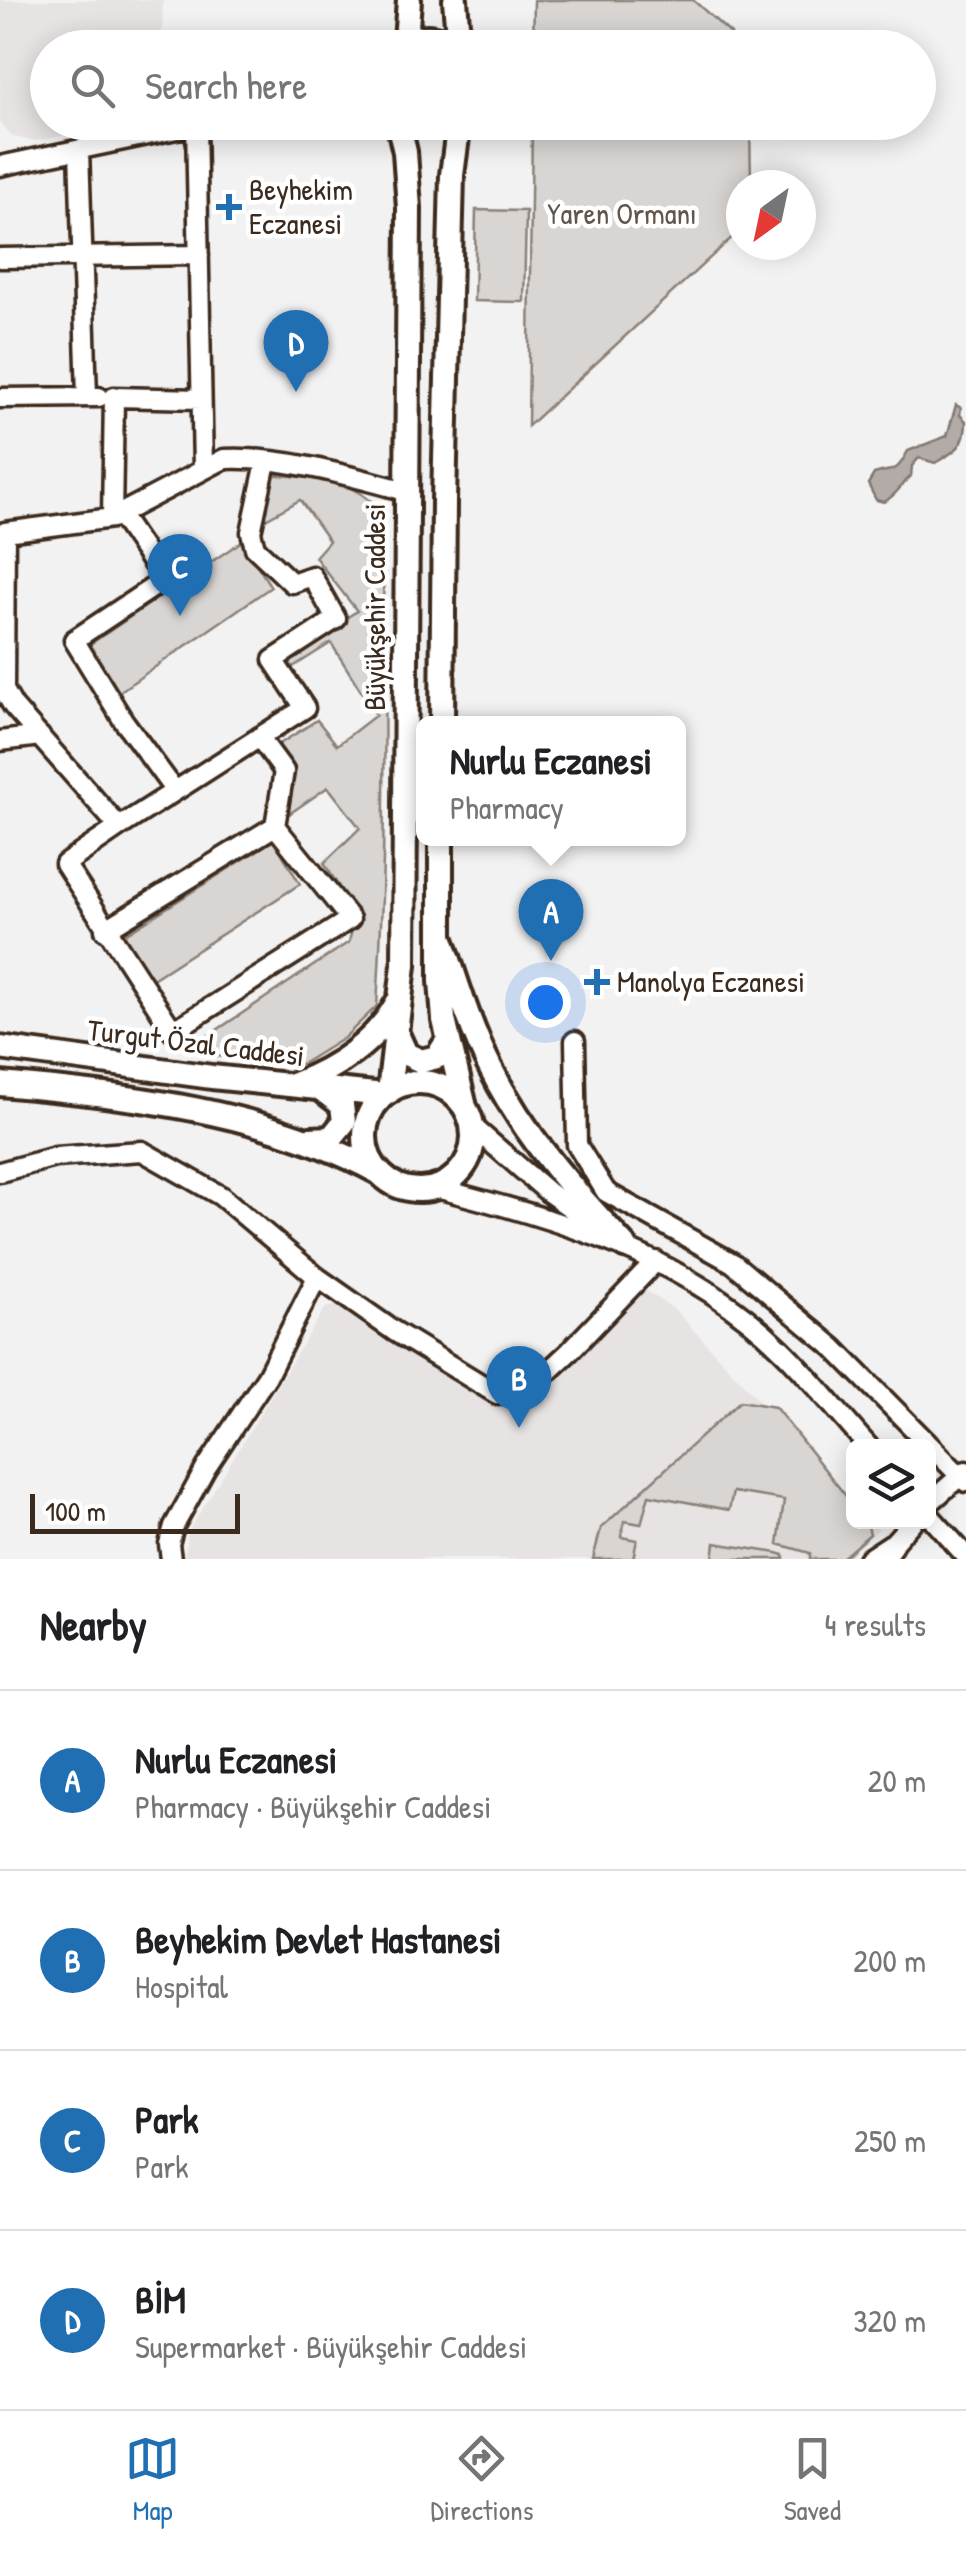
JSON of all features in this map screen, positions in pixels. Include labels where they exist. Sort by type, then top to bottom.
[{"type":"main road","points":[[404,30],[409,0]]},
{"type":"main road","points":[[456,0],[457,30]]},
{"type":"main road","name":"Büyükşehir Caddesi","points":[[387,1093],[401,995],[409,208],[402,140]]},
{"type":"main road","points":[[442,716],[452,176],[457,140]]},
{"type":"main road","points":[[0,1084],[199,1110],[306,1139],[410,1190],[436,1188],[452,1180],[464,1167],[473,1143],[448,1040],[441,981],[441,846]]},
{"type":"main road","points":[[440,936],[477,1041],[517,1116],[544,1156],[625,1246]]},
{"type":"main road","points":[[290,1086],[322,1072],[364,1043],[383,1024],[401,995]]},
{"type":"main road","points":[[397,1034],[406,1054],[422,1061],[437,1056],[448,1040]]},
{"type":"main road","name":"Turgut Özal Caddesi","points":[[0,1048],[290,1086],[387,1093]]},
{"type":"main road","points":[[380,1173],[367,1150],[365,1133],[369,1116],[387,1093],[410,1083],[428,1083],[453,1094],[469,1117]]},
{"type":"main road","points":[[306,1139],[331,1138],[344,1122],[342,1105],[322,1089]]},
{"type":"street","points":[[0,166],[124,140]]},
{"type":"street","points":[[201,140],[198,256],[203,468]]},
{"type":"street","points":[[79,150],[87,398]]},
{"type":"street","points":[[0,258],[198,256]]},
{"type":"street","points":[[114,397],[115,516],[164,580],[74,640],[175,791]]},
{"type":"street","points":[[0,398],[201,399]]},
{"type":"street","points":[[119,827],[13,706],[4,690],[2,532],[115,516],[224,459],[329,471],[406,491]]},
{"type":"street","points":[[258,737],[284,771],[275,826],[350,919],[173,1031],[64,864],[258,737],[306,708],[272,660],[336,618],[312,576],[292,583],[255,548],[251,532],[266,462]]},
{"type":"street","points":[[0,741],[40,736]]},
{"type":"street","points":[[106,930],[275,826]]},
{"type":"street","points":[[576,1040],[578,1145],[606,1192],[734,1263],[834,1348],[964,1476],[936,1498]]},
{"type":"street","points":[[469,1117],[548,1192],[625,1246]]},
{"type":"street","points":[[0,1172],[55,1157],[142,1151],[220,1196],[317,1277],[435,1358],[498,1394],[526,1392],[570,1352],[656,1261]]},
{"type":"street","points":[[436,1188],[510,1206],[625,1246],[656,1261],[711,1294],[780,1347],[862,1439]]},
{"type":"street","points":[[172,1559],[169,1544],[174,1526],[206,1468],[267,1376],[317,1277]]},
{"type":"street","points":[[936,1523],[966,1556]]},
{"type":"street","points":[[868,1559],[891,1551],[907,1529]]},
{"type":"shaded area","points":[[0,0],[163,0],[162,30],[30,30],[30,140],[13,137],[0,122]]},
{"type":"shaded area","points":[[956,405],[966,421],[958,447],[935,463],[919,458],[912,466],[911,476],[895,494],[884,502],[876,500],[868,484],[874,474],[894,469],[908,451],[947,436]]},
{"type":"shaded area","points":[[644,1289],[675,1310],[846,1494],[846,1529],[879,1529],[846,1559],[184,1559],[188,1532],[325,1308],[346,1304],[409,1351],[501,1405],[523,1405],[545,1396]]},
{"type":"green space","points":[[534,0],[693,0],[727,30],[533,30]]},
{"type":"green space","name":"Yaren Ormanı","points":[[532,140],[750,140],[751,170],[726,170],[726,243],[528,426]]},
{"type":"green space","points":[[476,210],[526,211],[524,302],[474,301]]},
{"type":"green space","points":[[269,474],[343,485],[382,511],[384,820],[377,1006],[344,1038],[302,1064],[215,1056],[205,1038],[349,942],[356,914],[324,863],[360,828],[328,787],[289,814],[290,776],[278,745],[317,720],[337,745],[376,715],[331,643],[293,667],[284,658],[357,611],[315,557],[329,541],[300,500],[262,521]]},
{"type":"green space","points":[[242,541],[271,587],[119,692],[89,645]]},
{"type":"green space","points":[[274,840],[300,884],[151,980],[122,936]]},
{"type":"green space","points":[[740,1401],[775,1407],[846,1496],[846,1529],[869,1529],[870,1534],[841,1559],[810,1559],[810,1553],[778,1544],[784,1500],[733,1492],[729,1510],[649,1495],[641,1524],[624,1521],[621,1537],[637,1540],[633,1559],[593,1559],[601,1528]]},
{"type":"green space","points":[[715,1543],[777,1553],[784,1555],[784,1559],[713,1559]]},
{"type":"place","name":"Beyhekim Eczanesi","points":[[229,207]]},
{"type":"place","name":"BİM","points":[[296,392]]},
{"type":"place","name":"Park","points":[[180,616]]},
{"type":"place","name":"Nurlu Eczanesi","points":[[551,961]]},
{"type":"place","name":"Manolya Eczanesi","points":[[597,982]]},
{"type":"place","name":"Beyhekim Devlet Hastanesi","points":[[519,1428]]}]
